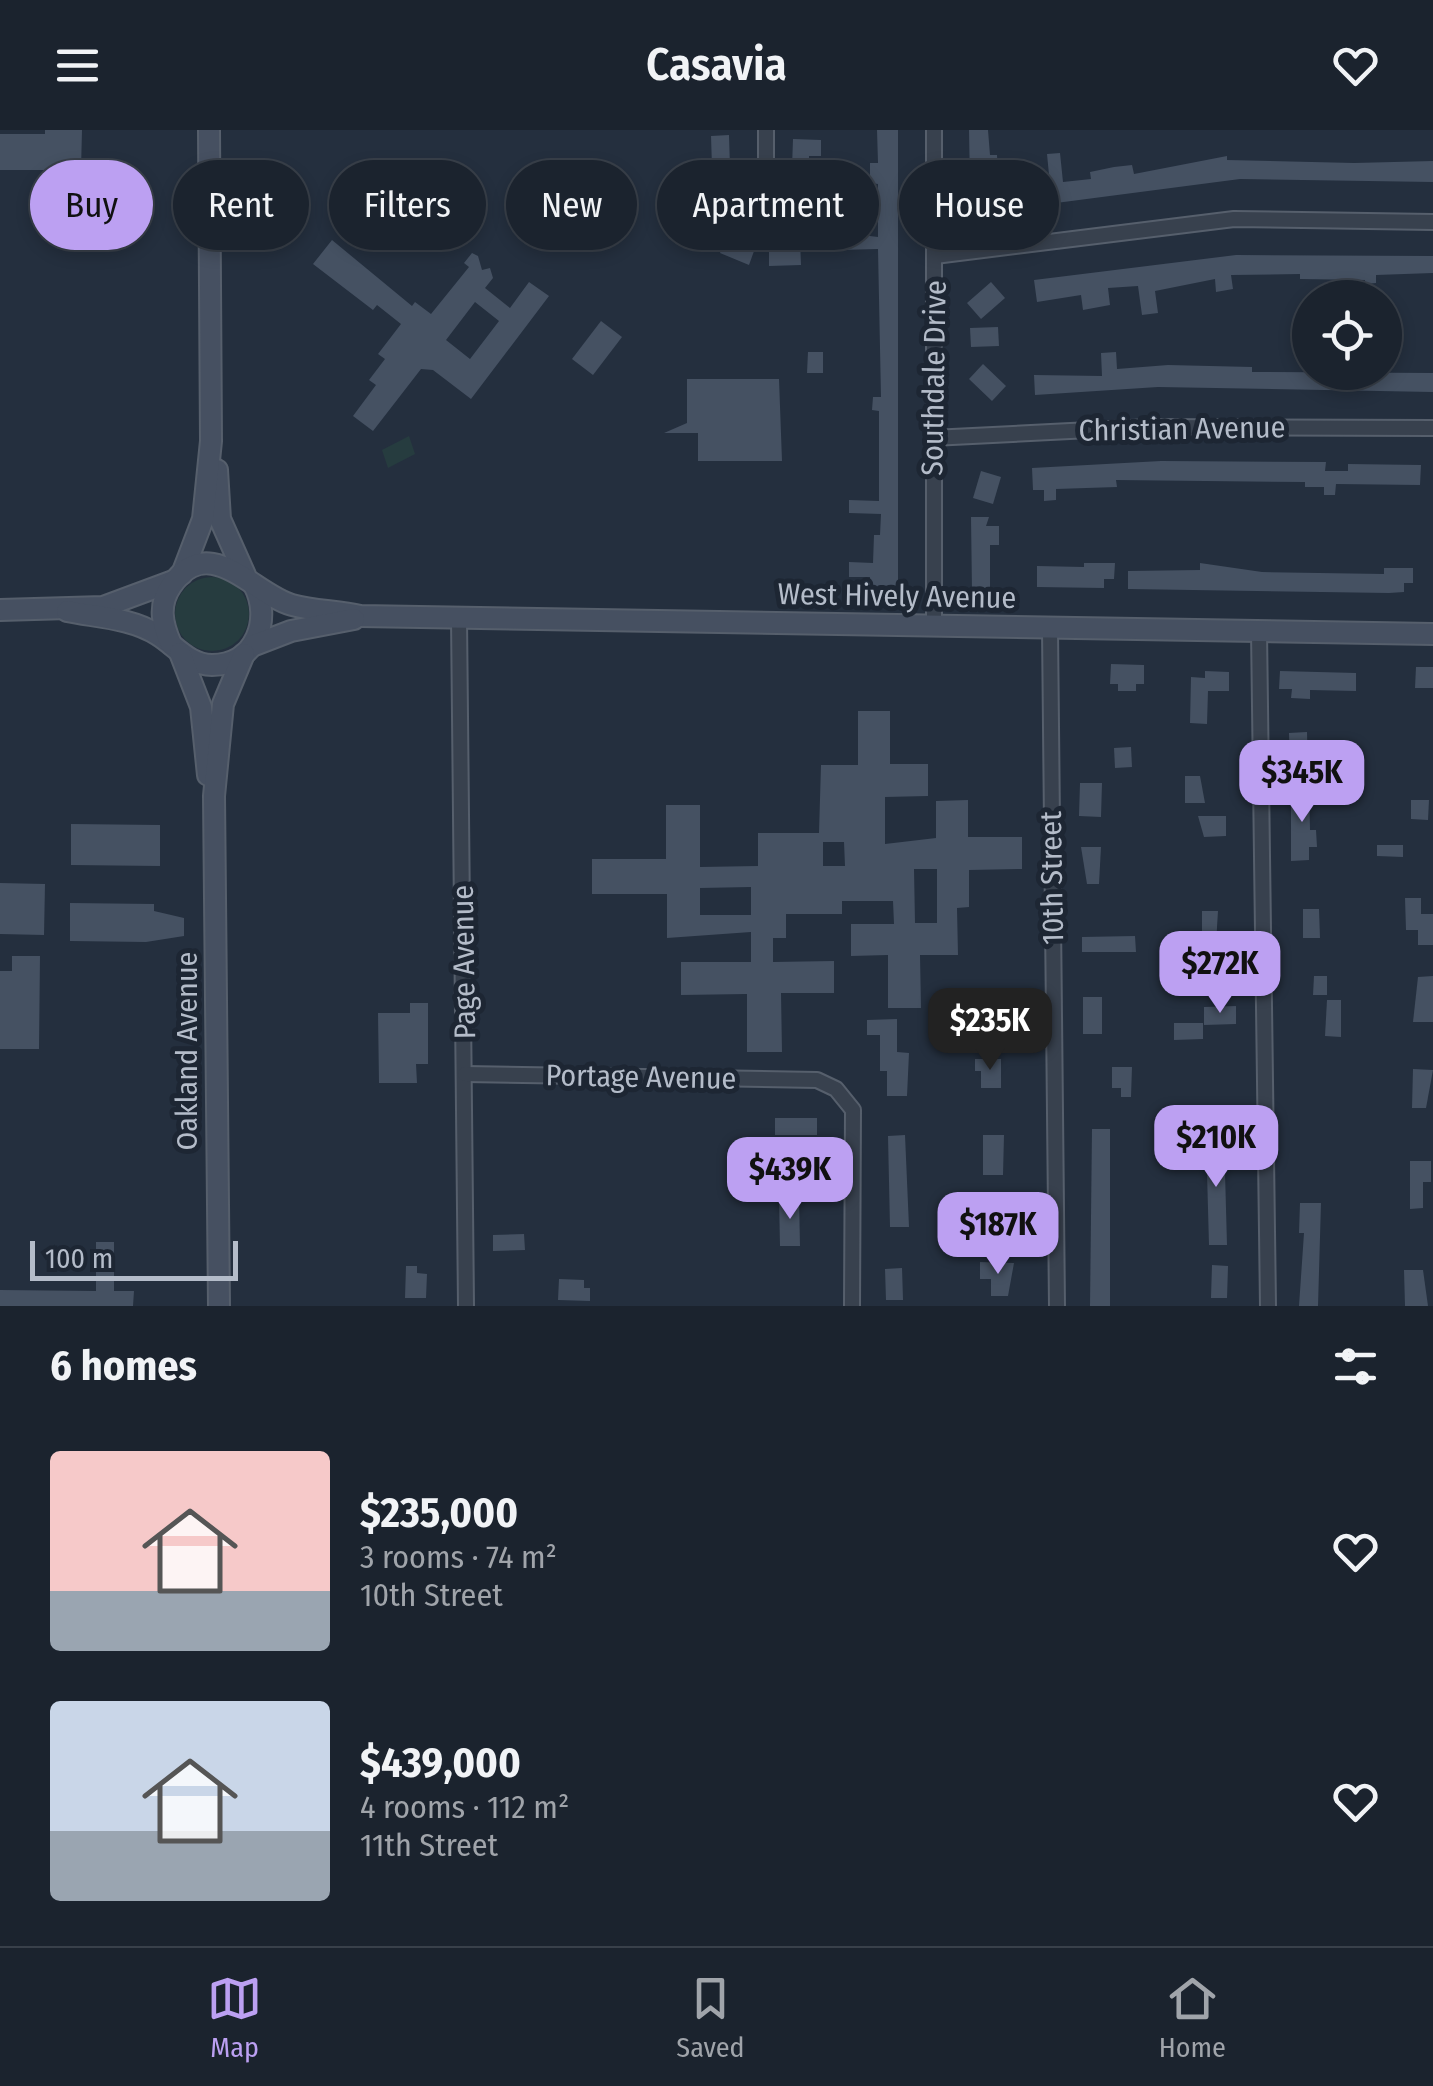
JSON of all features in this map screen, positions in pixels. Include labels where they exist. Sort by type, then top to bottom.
[{"type":"street","points":[[176,649],[162,612],[203,519],[210,442],[209,130]]},
{"type":"street","points":[[766,130],[766,160]]},
{"type":"street","name":"Southdale Drive","points":[[934,130],[934,627]]},
{"type":"street","points":[[935,256],[1234,218],[1433,222]]},
{"type":"street","name":"Christian Avenue","points":[[932,438],[1149,426],[1433,428]]},
{"type":"street","points":[[210,442],[220,519],[263,615],[248,650]]},
{"type":"street","points":[[0,610],[67,610],[129,600],[214,564],[289,604],[360,616]]},
{"type":"street","points":[[67,610],[134,624],[212,665],[292,631],[344,624],[360,616]]},
{"type":"street","name":"West Hively Avenue","points":[[360,616],[1433,634]]},
{"type":"street","name":"Page Avenue","points":[[459,618],[466,1306]]},
{"type":"street","name":"10th Street","points":[[1050,630],[1057,1306]]},
{"type":"street","points":[[1259,630],[1268,1306]]},
{"type":"street","name":"Oakland Avenue","points":[[176,649],[201,707],[214,796]]},
{"type":"street","name":"Oakland Avenue","points":[[219,1306],[214,796],[222,704],[248,650]]},
{"type":"street","name":"Portage Avenue","points":[[465,1074],[816,1080],[836,1089],[854,1110],[852,1306]]},
{"type":"green space","points":[[409,436],[415,454],[388,468],[382,450]]},
{"type":"green space","points":[[212,577],[239,587],[249,614],[239,641],[212,651],[185,641],[175,614],[185,587]]},
{"type":"building","points":[[45,130],[82,130],[81,160],[30,160],[30,170],[0,170],[0,134],[45,134]]},
{"type":"building","points":[[877,130],[898,130],[898,588],[869,587],[870,577],[849,577],[849,562],[873,563],[874,535],[880,535],[881,514],[849,513],[849,500],[879,501],[879,411],[872,410],[873,397],[881,397]]},
{"type":"building","points":[[969,130],[988,130],[990,155],[997,155],[997,160],[970,160]]},
{"type":"building","points":[[729,135],[730,160],[712,160],[711,136]]},
{"type":"building","points":[[793,139],[821,140],[821,156],[792,160]]},
{"type":"building","points":[[1060,153],[1063,182],[1091,179],[1090,172],[1114,167],[1132,165],[1134,174],[1227,156],[1227,160],[1433,161],[1433,182],[1240,179],[1059,203],[1059,160],[1048,160],[1047,154]]},
{"type":"building","points":[[329,244],[329,250],[344,250],[412,306],[415,302],[431,314],[469,267],[464,263],[472,253],[478,256],[482,270],[490,268],[493,278],[485,288],[510,308],[529,282],[549,296],[471,399],[433,370],[421,369],[373,431],[353,416],[376,385],[369,380],[385,359],[378,354],[401,324],[377,305],[373,310],[313,264]],"holes":[[[475,302],[499,321],[470,359],[446,340]]]},
{"type":"building","points":[[721,250],[754,250],[749,265],[720,253]]},
{"type":"building","points":[[769,250],[800,250],[801,265],[769,266]]},
{"type":"building","points":[[1236,255],[1433,256],[1433,273],[1376,275],[1376,280],[1300,279],[1300,274],[1231,275],[1233,289],[1216,292],[1215,279],[1155,291],[1158,313],[1142,315],[1138,286],[1108,288],[1110,305],[1083,310],[1081,295],[1037,302],[1034,280]]},
{"type":"building","points":[[991,282],[1005,298],[981,319],[967,303]]},
{"type":"building","points":[[601,321],[622,337],[593,375],[572,359]]},
{"type":"building","points":[[998,327],[999,346],[971,347],[970,328]]},
{"type":"building","points":[[808,352],[823,352],[823,373],[807,373]]},
{"type":"building","points":[[1116,352],[1117,369],[1168,365],[1292,372],[1292,389],[1158,387],[1035,395],[1034,375],[1102,376],[1101,353]]},
{"type":"building","points":[[983,364],[1006,386],[992,401],[969,379]]},
{"type":"building","points":[[1402,373],[1433,373],[1433,392],[1323,390],[1402,390]]},
{"type":"building","points":[[687,379],[779,379],[782,461],[698,461],[698,433],[664,433],[687,423]]},
{"type":"building","points":[[1161,461],[1326,462],[1325,471],[1348,471],[1348,464],[1421,465],[1420,485],[1336,484],[1335,495],[1324,495],[1324,487],[1305,487],[1305,482],[1116,480],[1117,487],[1056,489],[1056,500],[1044,501],[1044,490],[1033,490],[1032,468]]},
{"type":"building","points":[[981,471],[1001,477],[993,504],[973,498]]},
{"type":"building","points":[[971,517],[989,517],[986,526],[999,526],[999,545],[990,545],[990,592],[972,592]]},
{"type":"building","points":[[1084,563],[1115,563],[1114,579],[1104,579],[1104,588],[1037,587],[1037,566],[1084,567]]},
{"type":"building","points":[[1200,563],[1262,572],[1384,574],[1384,568],[1413,568],[1413,583],[1404,583],[1404,592],[1389,593],[1128,589],[1128,571],[1200,570]]},
{"type":"building","points":[[1111,664],[1144,665],[1144,684],[1136,684],[1136,691],[1118,691],[1118,684],[1110,684]]},
{"type":"building","points":[[1416,667],[1433,667],[1433,688],[1415,688]]},
{"type":"building","points":[[1205,671],[1229,672],[1229,691],[1208,691],[1207,724],[1190,723],[1191,677],[1205,678]]},
{"type":"building","points":[[1280,671],[1356,673],[1356,691],[1310,690],[1310,699],[1291,698],[1292,689],[1279,689]]},
{"type":"building","points":[[858,711],[890,711],[890,764],[928,764],[928,796],[885,797],[885,844],[936,838],[936,801],[968,800],[968,837],[1022,837],[1022,869],[969,870],[969,907],[957,908],[958,955],[920,955],[921,1008],[888,1008],[888,955],[851,956],[851,924],[894,924],[893,901],[842,901],[842,914],[786,914],[786,938],[773,938],[773,962],[834,961],[834,993],[781,993],[782,1052],[747,1052],[747,994],[681,995],[681,962],[751,962],[751,932],[667,938],[667,894],[592,894],[592,859],[666,859],[666,805],[700,805],[700,867],[758,866],[758,833],[819,833],[821,765],[858,765]],"holes":[[[823,842],[844,842],[845,866],[823,866]],[[914,869],[937,869],[937,923],[915,923]],[[751,887],[751,915],[700,915],[700,888]]]},
{"type":"building","points":[[1307,732],[1308,773],[1290,773],[1289,733]]},
{"type":"building","points":[[1131,747],[1132,767],[1115,768],[1114,748]]},
{"type":"building","points":[[1185,776],[1200,776],[1205,803],[1185,803]]},
{"type":"building","points":[[1080,783],[1102,783],[1101,817],[1079,816]]},
{"type":"building","points":[[1298,784],[1309,784],[1310,830],[1316,830],[1317,847],[1309,847],[1309,860],[1291,861],[1291,795],[1298,795]]},
{"type":"building","points":[[1411,800],[1429,800],[1428,820],[1411,819]]},
{"type":"building","points":[[1198,816],[1226,816],[1226,836],[1204,837]]},
{"type":"building","points":[[71,824],[160,825],[160,866],[71,865]]},
{"type":"building","points":[[1377,845],[1403,845],[1403,857],[1377,856]]},
{"type":"building","points":[[1081,847],[1101,847],[1099,884],[1087,884]]},
{"type":"building","points":[[0,883],[45,884],[44,935],[0,934]]},
{"type":"building","points":[[1405,898],[1421,898],[1421,914],[1433,914],[1433,945],[1418,945],[1418,930],[1406,930]]},
{"type":"building","points":[[70,903],[154,904],[154,911],[184,918],[184,936],[146,942],[70,941]]},
{"type":"building","points":[[1303,909],[1319,909],[1320,938],[1303,938]]},
{"type":"building","points":[[1202,911],[1218,911],[1216,944],[1202,944]]},
{"type":"building","points":[[1135,936],[1136,952],[1082,952],[1082,937]]},
{"type":"building","points":[[12,956],[40,956],[39,1049],[0,1049],[0,971],[12,971]]},
{"type":"building","points":[[1314,976],[1327,976],[1327,995],[1313,995]]},
{"type":"building","points":[[1433,976],[1433,1022],[1413,1022],[1418,977]]},
{"type":"building","points":[[1083,997],[1102,997],[1102,1034],[1083,1034]]},
{"type":"building","points":[[1327,1000],[1341,1000],[1341,1037],[1325,1036]]},
{"type":"building","points":[[410,1003],[428,1003],[428,1064],[416,1064],[417,1083],[379,1083],[378,1013],[410,1013]]},
{"type":"building","points":[[1236,1006],[1236,1024],[1204,1025],[1204,1007]]},
{"type":"building","points":[[897,1019],[897,1052],[909,1053],[907,1096],[887,1096],[887,1071],[880,1071],[880,1035],[867,1035],[867,1020]]},
{"type":"building","points":[[1174,1023],[1203,1023],[1203,1039],[1174,1040]]},
{"type":"building","points":[[975,1059],[1001,1059],[1001,1088],[981,1088],[981,1071],[975,1071]]},
{"type":"building","points":[[1112,1067],[1132,1067],[1131,1097],[1121,1097],[1121,1088],[1112,1088]]},
{"type":"building","points":[[1413,1069],[1433,1070],[1426,1108],[1412,1108]]},
{"type":"building","points":[[775,1118],[817,1118],[817,1135],[775,1135]]},
{"type":"building","points":[[1092,1129],[1110,1129],[1110,1306],[1090,1306]]},
{"type":"building","points":[[905,1135],[909,1227],[890,1227],[888,1136]]},
{"type":"building","points":[[983,1135],[1004,1135],[1003,1175],[983,1175]]},
{"type":"building","points":[[1206,1136],[1224,1136],[1227,1245],[1209,1245]]},
{"type":"building","points":[[1410,1161],[1431,1161],[1431,1182],[1423,1182],[1423,1208],[1410,1209]]},
{"type":"building","points":[[799,1197],[800,1246],[780,1246],[779,1198]]},
{"type":"building","points":[[1300,1203],[1321,1203],[1318,1306],[1299,1306],[1304,1233],[1299,1233]]},
{"type":"building","points":[[524,1234],[525,1250],[493,1251],[493,1235]]},
{"type":"building","points":[[96,1242],[114,1242],[114,1291],[134,1291],[133,1306],[0,1306],[0,1290],[96,1291]]},
{"type":"building","points":[[980,1262],[1014,1263],[1008,1296],[991,1296],[991,1279],[980,1279]]},
{"type":"building","points":[[1212,1265],[1228,1266],[1227,1298],[1211,1298]]},
{"type":"building","points":[[406,1266],[417,1266],[417,1273],[427,1274],[426,1298],[405,1298]]},
{"type":"building","points":[[902,1268],[903,1300],[886,1300],[885,1269]]},
{"type":"building","points":[[1404,1270],[1423,1270],[1428,1306],[1405,1306]]},
{"type":"building","points":[[559,1279],[584,1280],[584,1288],[590,1288],[590,1301],[558,1300]]}]
